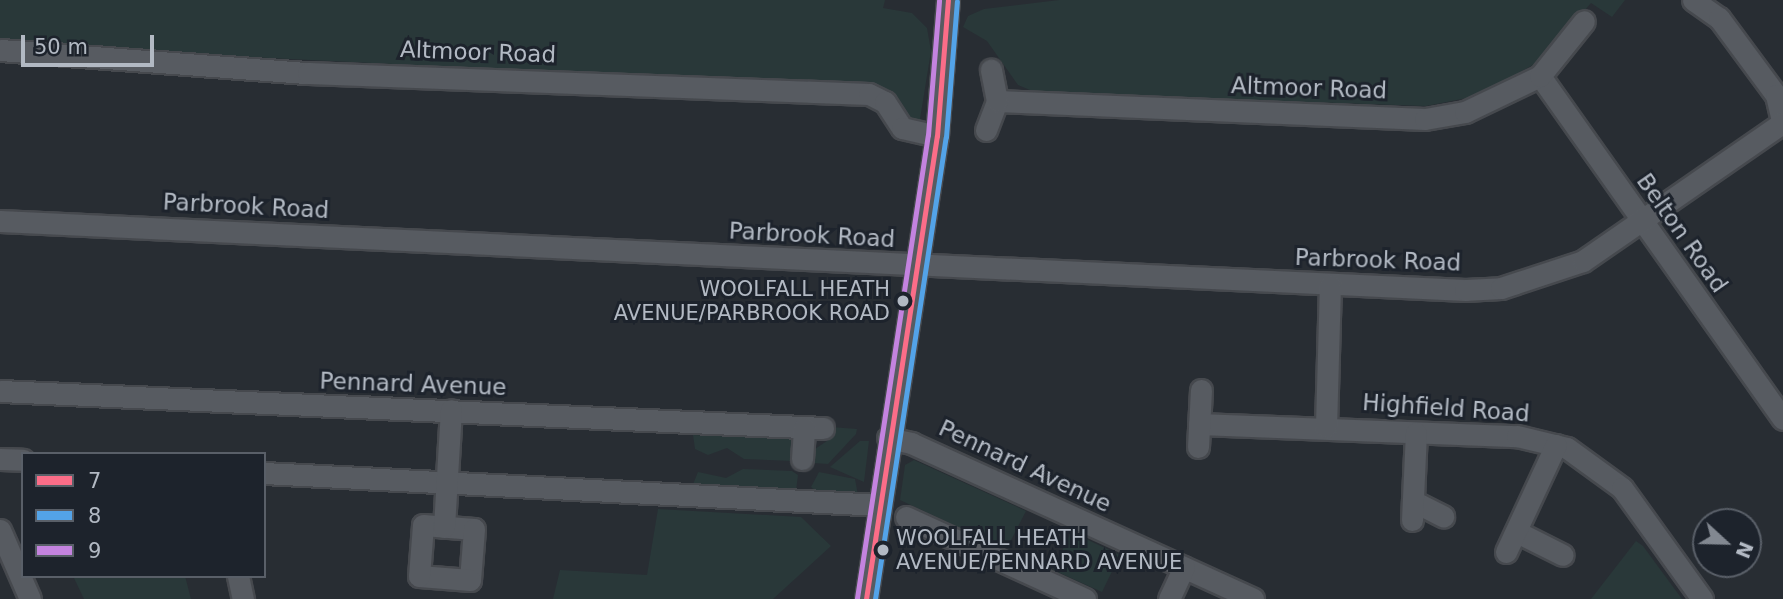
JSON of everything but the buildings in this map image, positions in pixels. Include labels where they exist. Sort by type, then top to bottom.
[{"type":"street","points":[[866,599],[888,438],[937,136],[948,0]]},
{"type":"street","points":[[1693,0],[1719,18],[1776,95],[1782,124]]},
{"type":"street","name":"Altmoor Road","points":[[997,101],[1425,119],[1465,112],[1540,76],[1584,22]]},
{"type":"street","name":"Altmoor Road","points":[[0,50],[308,73],[869,94],[885,102],[902,128],[937,136]]},
{"type":"street","points":[[986,130],[997,101],[990,70]]},
{"type":"street","name":"Belton Road","points":[[1540,76],[1783,419]]},
{"type":"street","name":"Parbrook Road","points":[[0,221],[917,267],[1330,285],[1502,288],[1583,261],[1782,124]]},
{"type":"street","points":[[1326,427],[1330,285]]},
{"type":"street","points":[[1198,447],[1201,390]]},
{"type":"street","name":"Pennard Avenue","points":[[0,391],[814,428],[802,459]]},
{"type":"street","points":[[443,527],[451,410]]},
{"type":"street","name":"Highfield Road","points":[[1199,424],[1517,436],[1556,445],[1584,456],[1622,488],[1702,599]]},
{"type":"street","points":[[1416,433],[1413,510],[1444,516]]},
{"type":"street","name":"Pennard Avenue","points":[[888,438],[911,443],[1253,599]]},
{"type":"street","points":[[1507,552],[1556,445]]},
{"type":"street","points":[[0,459],[21,460]]},
{"type":"street","points":[[266,473],[447,480],[880,505]]},
{"type":"street","points":[[906,517],[1085,599]]},
{"type":"street","points":[[0,530],[30,599]]},
{"type":"street","points":[[1517,532],[1563,555]]},
{"type":"street","points":[[1169,599],[1184,567]]},
{"type":"street","points":[[238,578],[243,599]]},
{"type":"shaded area","points":[[0,0],[885,0],[883,8],[912,13],[927,28],[931,51],[920,119],[912,124],[849,86],[0,45]]},
{"type":"shaded area","points":[[1059,0],[1625,0],[1612,17],[1591,3],[1543,59],[1505,81],[1467,98],[1426,106],[1037,93],[1018,85],[987,41],[963,27],[968,16],[984,9]]},
{"type":"shaded area","points":[[831,427],[857,429],[856,434],[828,464],[813,463],[815,449],[830,439]]},
{"type":"shaded area","points":[[693,435],[795,439],[792,461],[744,459],[727,448],[708,455],[695,449]]},
{"type":"shaded area","points":[[860,441],[869,441],[864,482],[830,467]]},
{"type":"shaded area","points":[[914,460],[1026,511],[1009,544],[1001,547],[900,500],[905,465]]},
{"type":"shaded area","points":[[743,469],[792,471],[798,475],[796,491],[691,489],[698,472],[726,478]]},
{"type":"shaded area","points":[[819,472],[855,479],[858,495],[817,492],[811,487]]},
{"type":"shaded area","points":[[658,509],[801,517],[831,546],[773,599],[553,599],[560,570],[647,575]]},
{"type":"shaded area","points":[[1071,532],[1120,555],[1102,592],[1053,570]]},
{"type":"shaded area","points":[[1636,541],[1643,546],[1682,599],[1591,599]]},
{"type":"shaded area","points":[[74,578],[186,578],[191,599],[84,599]]},
{"type":"transit line","name":"9","points":[[857,598],[928,135],[939,0]]},
{"type":"transit line","name":"7","points":[[866,599],[937,136],[948,0]]},
{"type":"transit line","name":"8","points":[[875,599],[946,137],[957,1]]},
{"type":"place","name":"WOOLFALL HEATH AVENUE/PARBROOK ROAD","points":[[903,301]]},
{"type":"place","name":"WOOLFALL HEATH AVENUE/PENNARD AVENUE","points":[[883,550]]}]
